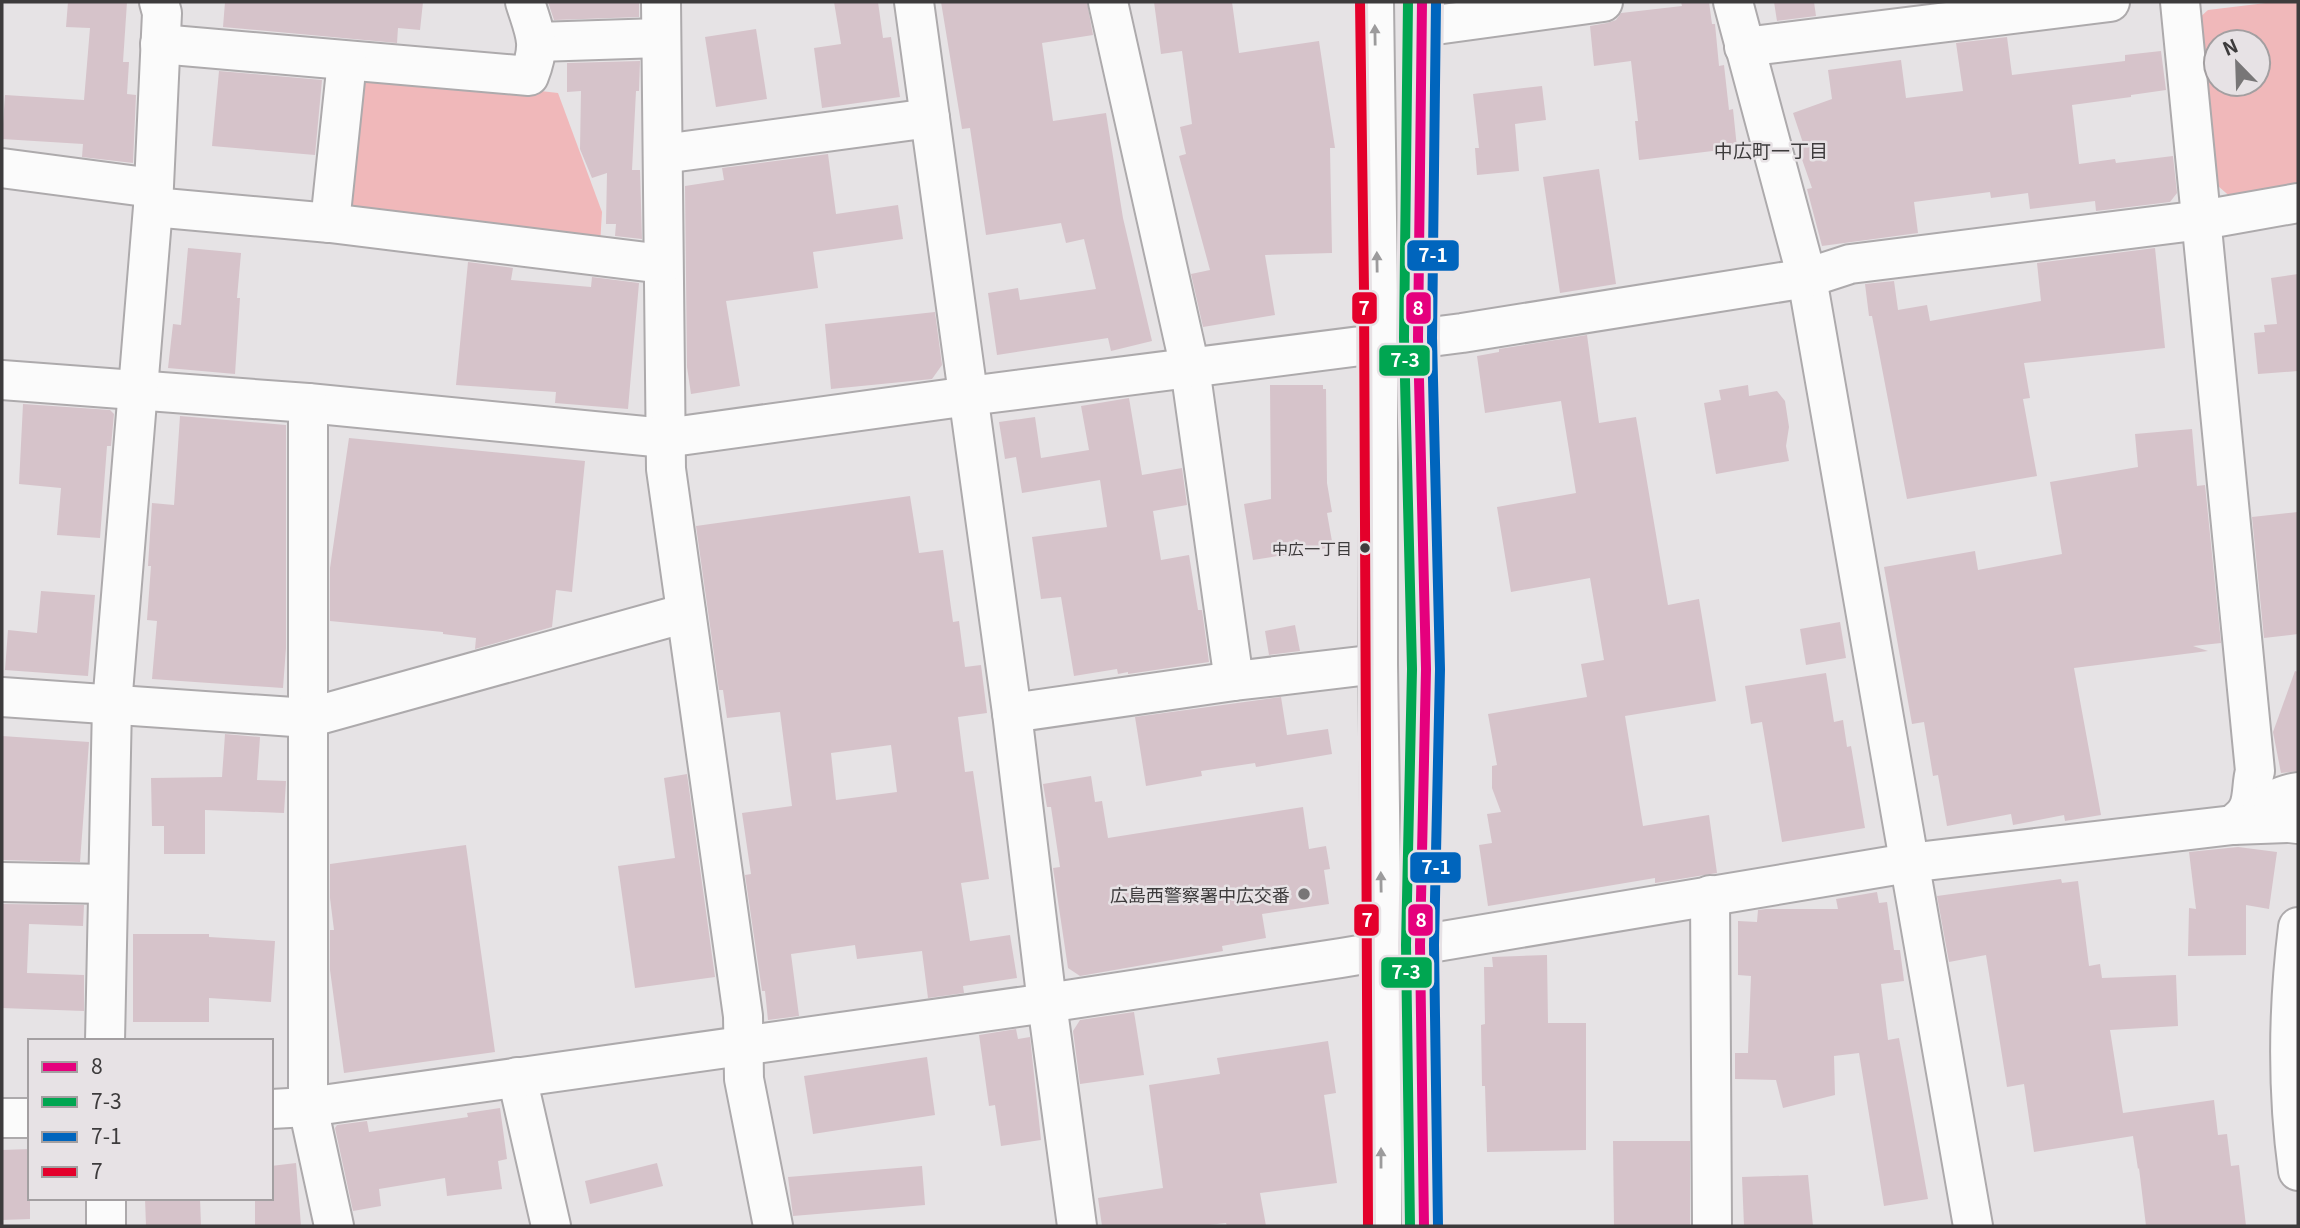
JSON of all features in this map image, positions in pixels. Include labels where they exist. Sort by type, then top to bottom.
[{"type":"street","points":[[105,1039],[113,705],[140,390],[153,197],[162,13],[159,2]]},
{"type":"street","points":[[160,44],[529,76],[535,60],[537,41],[525,2]]},
{"type":"street","points":[[914,2],[1012,713],[1077,1226]]},
{"type":"street","points":[[1108,2],[1190,368],[1234,681]]},
{"type":"street","points":[[1374,2],[1382,1226]]},
{"type":"street","points":[[1424,1226],[1420,945],[1426,669],[1418,338],[1422,14],[1603,2]]},
{"type":"street","points":[[1733,2],[1807,278],[1973,1226]]},
{"type":"street","points":[[1744,47],[2110,2]]},
{"type":"street","points":[[2180,2],[2255,771],[2246,812],[2233,825]]},
{"type":"street","points":[[537,41],[661,20],[666,469],[743,1016],[744,1079],[773,1226]]},
{"type":"street","points":[[330,223],[347,61]]},
{"type":"street","points":[[663,154],[930,118]]},
{"type":"street","points":[[2,168],[153,197],[330,223],[663,264]]},
{"type":"street","points":[[2,380],[309,403],[665,438],[1377,344],[1807,278],[1850,264],[2202,220],[2298,203]]},
{"type":"street","points":[[309,403],[308,718],[289,1108],[334,1226]]},
{"type":"street","points":[[2,697],[308,718],[686,613]]},
{"type":"street","points":[[1012,713],[1234,681],[1378,664]]},
{"type":"street","points":[[2255,771],[2295,803]]},
{"type":"street","points":[[289,1108],[1047,1003],[1467,939],[1908,863],[2233,825],[2259,808],[2295,803]]},
{"type":"street","points":[[2,882],[107,884]]},
{"type":"street","points":[[1710,895],[1712,1226]]},
{"type":"street","points":[[2298,927],[2291,995],[2290,1058],[2291,1121],[2298,1171]]},
{"type":"street","points":[[517,1077],[551,1226]]},
{"type":"street","points":[[2,1118],[28,1118]]},
{"type":"street","points":[[106,1200],[106,1226]]},
{"type":"shaded area","points":[[2274,2],[2298,2],[2298,188],[2233,199],[2218,186],[2207,98],[2272,98],[2272,28],[2202,28],[2202,52],[2198,19],[2208,10]]},
{"type":"shaded area","points":[[373,72],[558,93],[602,212],[600,245],[345,207],[361,80]]},
{"type":"building","points":[[68,2],[127,2],[123,62],[129,62],[127,94],[136,95],[133,163],[82,157],[83,144],[2,139],[5,95],[84,100],[90,28],[66,27]]},
{"type":"building","points":[[225,2],[423,2],[420,30],[398,28],[397,43],[223,27]]},
{"type":"building","points":[[548,2],[639,2],[639,17],[554,20]]},
{"type":"building","points":[[834,2],[878,2],[883,38],[891,37],[900,97],[822,108],[814,48],[841,44]]},
{"type":"building","points":[[941,2],[1087,2],[1093,35],[1042,43],[1053,121],[1106,113],[1123,218],[1152,341],[1111,351],[1108,338],[997,355],[988,293],[1018,288],[1020,300],[1096,289],[1084,239],[1066,243],[1061,223],[986,235],[970,128],[962,129]]},
{"type":"building","points":[[1154,2],[1232,2],[1239,53],[1319,41],[1335,148],[1330,148],[1332,253],[1265,255],[1275,315],[1203,327],[1191,274],[1210,270],[1179,156],[1186,154],[1180,127],[1192,124],[1182,51],[1161,54]]},
{"type":"building","points":[[1681,2],[1709,2],[1712,24],[1715,24],[1719,66],[1724,65],[1729,110],[1733,109],[1737,148],[1639,160],[1635,121],[1638,121],[1631,61],[1594,66],[1590,26],[1616,20],[1621,13],[1682,6]]},
{"type":"building","points":[[1774,2],[1814,2],[1816,16],[1777,21]]},
{"type":"building","points":[[756,29],[767,99],[716,107],[705,37]]},
{"type":"building","points":[[2007,37],[2012,75],[2125,61],[2125,55],[2161,51],[2166,90],[2072,105],[2079,164],[2115,159],[2116,163],[2173,156],[2177,193],[2170,202],[2096,211],[2095,201],[2030,209],[2028,193],[1991,198],[1990,192],[1914,202],[1918,233],[1822,246],[1807,189],[1812,188],[1798,148],[1804,146],[1793,113],[1832,99],[1828,70],[1901,60],[1906,98],[1963,91],[1956,43]]},
{"type":"building","points":[[640,61],[632,170],[640,170],[642,239],[615,236],[616,224],[606,224],[607,173],[592,178],[580,149],[581,91],[567,92],[567,63]]},
{"type":"building","points":[[219,71],[322,80],[315,155],[212,146]]},
{"type":"building","points":[[1542,86],[1546,120],[1515,124],[1519,171],[1477,175],[1475,148],[1479,148],[1473,94]]},
{"type":"building","points":[[828,154],[836,214],[898,205],[903,239],[813,252],[818,288],[726,301],[740,386],[691,394],[687,367],[685,186],[724,180],[722,168]]},
{"type":"building","points":[[1599,169],[1616,284],[1560,293],[1543,177]]},
{"type":"building","points":[[188,248],[241,253],[235,374],[168,368],[173,324],[181,325]]},
{"type":"building","points":[[2155,248],[2165,348],[2024,363],[2030,398],[2023,399],[2037,476],[1907,499],[1872,316],[1869,316],[1865,284],[1894,281],[1898,310],[1927,305],[1930,321],[2041,301],[2037,263]]},
{"type":"building","points":[[468,262],[513,268],[511,280],[591,287],[592,277],[639,283],[628,409],[555,403],[556,392],[456,385]]},
{"type":"building","points":[[2298,274],[2298,371],[2258,374],[2254,333],[2265,332],[2264,325],[2277,324],[2271,278]]},
{"type":"building","points":[[935,312],[942,365],[932,379],[831,389],[825,324]]},
{"type":"building","points":[[1587,335],[1599,423],[1636,417],[1668,605],[1699,599],[1716,701],[1625,716],[1643,826],[1709,815],[1717,873],[1655,883],[1655,878],[1488,906],[1479,845],[1492,843],[1487,814],[1501,812],[1492,788],[1492,766],[1497,765],[1488,714],[1587,697],[1581,664],[1604,660],[1590,578],[1511,592],[1497,507],[1576,493],[1561,401],[1485,413],[1477,356],[1499,352],[1499,349]]},
{"type":"building","points":[[1270,385],[1323,385],[1323,389],[1326,389],[1327,483],[1332,512],[1327,513],[1333,547],[1253,560],[1244,504],[1271,499]]},
{"type":"building","points":[[1748,385],[1749,396],[1777,391],[1785,401],[1789,427],[1786,446],[1789,461],[1716,474],[1704,403],[1721,400],[1719,390]]},
{"type":"building","points":[[1129,398],[1142,475],[1182,468],[1187,505],[1153,511],[1161,560],[1189,555],[1198,610],[1202,610],[1209,662],[1128,674],[1118,674],[1117,669],[1074,676],[1061,597],[1041,599],[1032,537],[1107,527],[1100,480],[1022,493],[1016,457],[1005,459],[999,422],[1035,417],[1041,458],[1089,450],[1081,406]]},
{"type":"building","points":[[23,404],[110,410],[114,414],[111,446],[107,446],[100,538],[57,535],[61,488],[19,484]]},
{"type":"building","points":[[180,416],[286,425],[286,648],[283,688],[152,679],[157,621],[147,620],[152,503],[174,505]]},
{"type":"building","points":[[2192,429],[2197,486],[2205,485],[2221,643],[2193,646],[2208,651],[2074,668],[2101,815],[2065,821],[2064,815],[2013,825],[2011,814],[1947,826],[1938,775],[1933,776],[1924,722],[1912,724],[1884,567],[1975,551],[1978,570],[2062,554],[2050,482],[2138,467],[2135,434]]},
{"type":"building","points":[[349,438],[585,461],[572,592],[556,590],[552,627],[475,649],[476,638],[443,632],[330,621],[330,568]]},
{"type":"building","points":[[910,496],[919,553],[943,550],[953,622],[959,621],[965,667],[981,665],[987,713],[958,717],[965,772],[973,771],[989,879],[961,883],[970,941],[1010,935],[1017,978],[963,986],[964,993],[928,998],[922,951],[857,959],[855,945],[791,954],[799,1016],[768,1020],[745,875],[751,874],[742,813],[792,806],[780,712],[727,718],[723,690],[719,690],[696,526]],"holes":[[[891,745],[897,792],[836,800],[831,753]]]},
{"type":"building","points":[[2298,512],[2298,634],[2264,638],[2252,517]]},
{"type":"building","points":[[41,591],[95,595],[88,676],[5,670],[8,630],[37,633]]},
{"type":"building","points":[[1840,622],[1846,658],[1806,665],[1800,629]]},
{"type":"building","points":[[1295,625],[1300,651],[1269,655],[1265,631]]},
{"type":"building","points":[[2295,671],[2298,672],[2298,771],[2281,773],[2273,732]]},
{"type":"building","points":[[1826,673],[1834,722],[1843,720],[1847,747],[1851,746],[1865,828],[1782,842],[1762,722],[1751,724],[1745,686]]},
{"type":"building","points":[[1281,697],[1287,735],[1328,729],[1332,754],[1256,767],[1255,763],[1201,771],[1202,776],[1146,786],[1135,717]]},
{"type":"building","points":[[225,734],[260,737],[257,780],[286,781],[284,813],[205,810],[205,854],[164,854],[164,826],[152,826],[151,778],[222,777]]},
{"type":"building","points":[[2,736],[89,742],[80,862],[2,860]]},
{"type":"building","points":[[687,774],[715,977],[635,988],[618,866],[675,858],[664,778]]},
{"type":"building","points":[[1091,776],[1095,802],[1102,801],[1108,838],[1303,807],[1309,849],[1326,846],[1330,869],[1324,870],[1329,904],[1262,914],[1266,938],[1222,946],[1223,951],[1080,976],[1068,968],[1053,868],[1060,867],[1051,807],[1047,807],[1043,784]]},
{"type":"building","points":[[466,845],[495,1052],[344,1073],[330,970],[330,930],[334,930],[330,864]]},
{"type":"building","points":[[2238,847],[2277,852],[2269,909],[2246,905],[2246,955],[2188,956],[2189,908],[2196,909],[2189,852]]},
{"type":"building","points":[[2061,879],[2062,883],[2078,881],[2089,966],[2100,964],[2102,978],[2176,975],[2178,1026],[2110,1030],[2123,1113],[2214,1100],[2218,1135],[2227,1134],[2231,1166],[2239,1165],[2246,1226],[2146,1226],[2133,1136],[2034,1152],[2024,1084],[2007,1087],[1986,955],[1949,962],[1937,896]]},
{"type":"building","points":[[1877,892],[1879,903],[1887,902],[1894,950],[1900,950],[1904,981],[1881,984],[1888,1040],[1899,1038],[1928,1199],[1884,1206],[1859,1053],[1834,1056],[1835,1095],[1783,1108],[1776,1080],[1735,1079],[1735,1053],[1748,1053],[1751,976],[1738,975],[1738,921],[1757,922],[1758,910],[1766,909],[1838,909],[1836,899]]},
{"type":"building","points":[[2,904],[84,905],[83,926],[29,924],[27,973],[84,975],[84,1011],[2,1008]]},
{"type":"building","points":[[133,934],[209,934],[209,937],[275,941],[271,1002],[209,998],[209,1022],[133,1022]]},
{"type":"building","points":[[1547,955],[1548,1023],[1586,1023],[1586,1150],[1487,1152],[1481,1025],[1485,1024],[1484,967],[1493,967],[1492,957]]},
{"type":"building","points":[[1134,1012],[1144,1075],[1080,1084],[1073,1031],[1080,1020]]},
{"type":"building","points":[[1016,1029],[1018,1039],[1030,1037],[1041,1140],[1001,1146],[995,1105],[989,1106],[979,1035]]},
{"type":"building","points":[[1328,1041],[1336,1093],[1324,1095],[1337,1183],[1260,1193],[1266,1226],[1227,1226],[1226,1223],[1200,1226],[1102,1226],[1098,1198],[1163,1188],[1149,1085],[1220,1074],[1217,1058]]},
{"type":"building","points":[[927,1057],[935,1115],[813,1134],[804,1076]]},
{"type":"building","points":[[500,1108],[507,1159],[498,1161],[502,1189],[447,1196],[445,1178],[379,1189],[381,1206],[353,1211],[335,1128],[337,1125],[367,1121],[369,1132],[468,1117],[467,1113]]},
{"type":"building","points":[[1613,1141],[1690,1141],[1690,1226],[1614,1226]]},
{"type":"building","points":[[28,1149],[30,1219],[2,1220],[2,1150]]},
{"type":"building","points":[[296,1163],[301,1226],[255,1226],[255,1200],[273,1200],[273,1166]]},
{"type":"building","points":[[657,1163],[663,1186],[590,1204],[585,1181]]},
{"type":"building","points":[[922,1166],[925,1205],[793,1216],[788,1177]]},
{"type":"building","points":[[1808,1175],[1813,1226],[1744,1226],[1742,1177]]},
{"type":"building","points":[[145,1200],[200,1200],[201,1226],[146,1226]]},
{"type":"transit line","name":"7","points":[[1360,2],[1364,290],[1368,1226]]},
{"type":"transit line","name":"7-3","points":[[1408,2],[1404,338],[1412,669],[1406,945],[1410,1226]]},
{"type":"transit line","name":"8","points":[[1422,2],[1418,338],[1426,669],[1420,945],[1424,1226]]},
{"type":"transit line","name":"7-1","points":[[1436,2],[1432,338],[1440,669],[1434,945],[1438,1226]]},
{"type":"place","name":"中広一丁目","points":[[1365,548]]},
{"type":"place","name":"広島西警察署中広交番","points":[[1304,894]]},
{"type":"district","name":"中広町一丁目","points":[[1771,149]]}]
